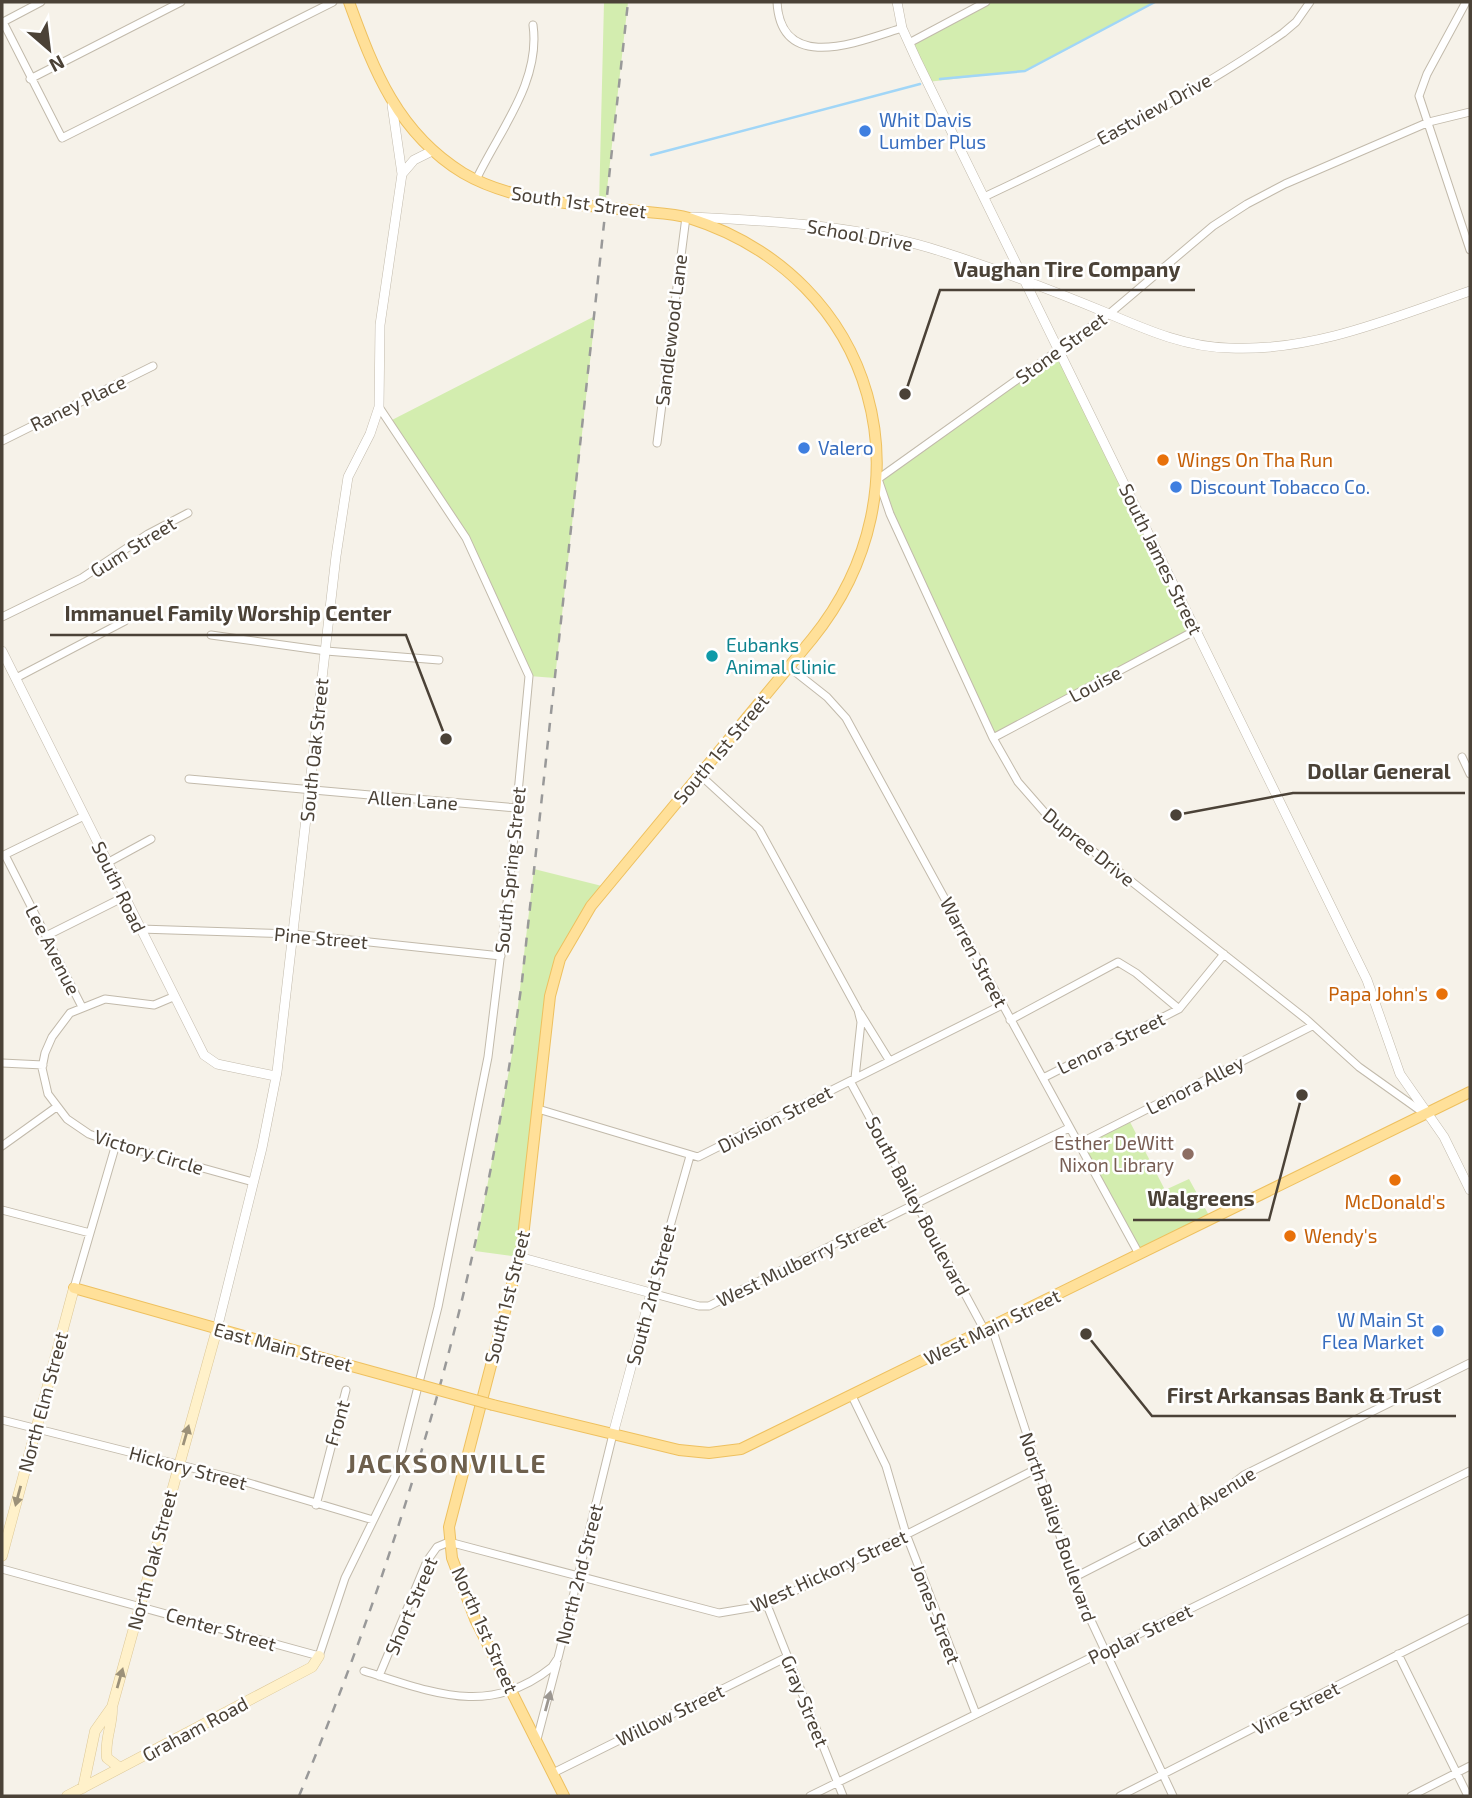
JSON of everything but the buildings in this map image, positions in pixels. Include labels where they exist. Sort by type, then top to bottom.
[{"type":"main road","name":"South 1st Street","points":[[349,2],[372,64],[392,105],[432,151],[476,180],[527,196],[686,217],[731,236],[767,256],[788,273],[825,312],[849,349],[862,378],[878,451],[878,479],[873,513],[857,570],[829,619],[591,906],[565,948],[550,996],[519,1257],[477,1416]]},
{"type":"main road","name":"West Main Street","points":[[493,1405],[679,1450],[727,1452],[781,1432],[1470,1092]]},
{"type":"main road","name":"East Main Street","points":[[75,1288],[493,1405]]},
{"type":"main road","name":"North Elm Street","points":[[2,1556],[75,1288]]},
{"type":"main road","name":"North Oak Street","points":[[83,1788],[95,1731],[112,1707],[217,1329]]},
{"type":"main road","name":"North 1st Street","points":[[477,1416],[450,1513],[449,1542],[475,1619],[564,1796]]},
{"type":"main road","name":"Graham Road","points":[[67,1796],[312,1667],[319,1657]]},
{"type":"main road","points":[[112,1707],[113,1717],[104,1745],[107,1758],[120,1768]]},
{"type":"street","points":[[41,2],[3,22],[62,138],[333,2]]},
{"type":"street","points":[[30,79],[181,2]]},
{"type":"street","points":[[777,2],[779,17],[789,35],[813,48],[854,43],[902,28]]},
{"type":"street","name":"South James Street","points":[[897,2],[902,28],[909,43],[1367,980],[1400,1074],[1426,1115],[1444,1137],[1470,1191]]},
{"type":"street","points":[[909,43],[986,2]]},
{"type":"street","name":"Eastview Drive","points":[[984,197],[1098,142],[1205,81],[1283,33],[1296,22],[1310,2]]},
{"type":"street","points":[[1466,2],[1419,89],[1419,96],[1470,250]]},
{"type":"street","points":[[476,180],[528,79],[535,43],[533,25]]},
{"type":"street","name":"South Oak Street","points":[[217,1329],[253,1182],[275,1076],[348,477],[370,434],[379,407],[380,325],[402,174],[392,105]]},
{"type":"street","name":"Stone Street","points":[[878,479],[1109,314],[1213,226],[1259,197],[1429,122],[1470,112]]},
{"type":"street","points":[[402,174],[414,160],[432,151]]},
{"type":"street","name":"School Drive","points":[[686,217],[755,220],[878,236],[940,251],[1109,314],[1144,331],[1216,347],[1250,348],[1336,336],[1470,291]]},
{"type":"street","name":"Sandlewood Lane","points":[[657,443],[686,217]]},
{"type":"street","name":"Raney Place","points":[[2,441],[153,366]]},
{"type":"street","name":"South Spring Street","points":[[319,1657],[345,1578],[373,1520],[381,1510],[396,1474],[423,1366],[476,1120],[501,956],[529,676],[466,538],[379,407]]},
{"type":"street","name":"Dupree Drive","points":[[878,479],[890,514],[993,738],[1018,782],[1046,814],[1224,954],[1359,1067],[1426,1115]]},
{"type":"street","name":"Gum Street","points":[[2,617],[82,578],[148,534],[188,513]]},
{"type":"street","points":[[16,678],[125,621]]},
{"type":"street","name":"Louise","points":[[993,738],[1196,630]]},
{"type":"street","points":[[211,635],[326,651],[439,660]]},
{"type":"street","name":"South Road","points":[[2,650],[173,997],[208,1060],[275,1076]]},
{"type":"street","name":"Warren Street","points":[[789,667],[827,697],[846,718],[1139,1254]]},
{"type":"street","points":[[1462,757],[1470,774]]},
{"type":"street","points":[[700,775],[759,829],[858,1010],[889,1060]]},
{"type":"street","name":"Allen Lane","points":[[189,779],[310,792],[517,808]]},
{"type":"street","points":[[3,856],[84,816]]},
{"type":"street","points":[[107,863],[151,839]]},
{"type":"street","name":"Lee Avenue","points":[[3,856],[82,1007]]},
{"type":"street","points":[[46,936],[124,897]]},
{"type":"street","name":"Pine Street","points":[[139,929],[294,933],[501,956]]},
{"type":"street","name":"Lenora Street","points":[[1043,1077],[1180,1009],[1224,954]]},
{"type":"street","name":"Lenora Street","points":[[1010,1020],[1118,962],[1136,973],[1180,1009]]},
{"type":"street","points":[[2,1146],[55,1108],[44,1080],[43,1065],[52,1037],[62,1021],[82,1007],[111,998],[154,1005],[173,997]]},
{"type":"street","name":"Division Street","points":[[690,1156],[705,1155],[1002,1004]]},
{"type":"street","points":[[853,1080],[861,1022],[858,1010]]},
{"type":"street","name":"Lenora Alley","points":[[1078,1144],[1312,1026]]},
{"type":"street","points":[[2,1063],[43,1065]]},
{"type":"street","name":"South Bailey Boulevard","points":[[853,1080],[988,1329]]},
{"type":"street","name":"Victory Circle","points":[[55,1108],[80,1129],[116,1144],[253,1182]]},
{"type":"street","points":[[538,1109],[690,1156]]},
{"type":"street","name":"West Mulberry Street","points":[[519,1257],[699,1306],[715,1305],[1069,1128]]},
{"type":"street","points":[[75,1288],[116,1144]]},
{"type":"street","name":"South 2nd Street","points":[[613,1434],[690,1156]]},
{"type":"street","points":[[2,1210],[90,1233]]},
{"type":"street","name":"North Bailey Boulevard","points":[[988,1329],[1073,1578],[1103,1652],[1174,1796]]},
{"type":"street","name":"Garland Avenue","points":[[1073,1578],[1165,1531],[1202,1508],[1244,1475],[1470,1363]]},
{"type":"street","name":"Front","points":[[316,1505],[346,1390]]},
{"type":"street","name":"Jones Street","points":[[852,1396],[886,1466],[906,1534],[976,1714]]},
{"type":"street","name":"Hickory Street","points":[[2,1420],[178,1464],[373,1520]]},
{"type":"street","name":"North 2nd Street","points":[[364,1671],[435,1692],[475,1699],[489,1698],[546,1672],[558,1658],[613,1434]]},
{"type":"street","name":"West Hickory Street","points":[[449,1542],[719,1614],[766,1605],[1036,1469]]},
{"type":"street","name":"Poplar Street","points":[[810,1796],[1470,1471]]},
{"type":"street","name":"Short Street","points":[[379,1676],[427,1561],[437,1546],[449,1542]]},
{"type":"street","name":"Center Street","points":[[2,1569],[319,1657]]},
{"type":"street","name":"Gray Street","points":[[766,1605],[842,1796]]},
{"type":"street","name":"Vine Street","points":[[1120,1796],[1470,1618]]},
{"type":"street","points":[[1398,1654],[1468,1796]]},
{"type":"street","name":"Willow Street","points":[[553,1773],[787,1657]]},
{"type":"street","points":[[536,1743],[558,1658]]},
{"type":"street","points":[[1411,1796],[1470,1766]]},
{"type":"green space","points":[[604,2],[628,2],[605,207],[599,206]]},
{"type":"green space","points":[[986,2],[1155,2],[1025,71],[927,82],[909,43]]},
{"type":"green space","points":[[595,316],[555,678],[529,676],[466,538],[390,421]]},
{"type":"green space","points":[[1060,350],[1196,630],[993,738],[878,479]]},
{"type":"green space","points":[[534,869],[606,887],[560,959],[519,1257],[475,1251],[513,1049]]},
{"type":"green space","points":[[1129,1120],[1165,1190],[1189,1179],[1211,1219],[1139,1254],[1079,1145]]},
{"type":"waterway","points":[[940,79],[1025,71],[1155,2]]},
{"type":"waterway","points":[[651,155],[920,84]]},
{"type":"railway","points":[[299,1796],[339,1696],[408,1497],[463,1294],[506,1087],[522,981],[628,2]]},
{"type":"place","name":"Whit Davis Lumber Plus","points":[[865,131]]},
{"type":"place","name":"Vaughan Tire Company","points":[[905,394]]},
{"type":"place","name":"Valero","points":[[804,448]]},
{"type":"place","name":"Wings On Tha Run","points":[[1163,460]]},
{"type":"place","name":"Discount Tobacco Co.","points":[[1176,487]]},
{"type":"place","name":"Eubanks Animal Clinic","points":[[712,656]]},
{"type":"place","name":"Immanuel Family Worship Center","points":[[446,739]]},
{"type":"place","name":"Dollar General","points":[[1176,815]]},
{"type":"place","name":"Papa John's","points":[[1442,994]]},
{"type":"place","name":"Walgreens","points":[[1302,1095]]},
{"type":"place","name":"Esther DeWitt Nixon Library","points":[[1188,1154]]},
{"type":"place","name":"McDonald's","points":[[1395,1180]]},
{"type":"place","name":"Wendy's","points":[[1290,1236]]},
{"type":"place","name":"W Main St Flea Market","points":[[1438,1331]]},
{"type":"place","name":"First Arkansas Bank & Trust","points":[[1086,1334]]},
{"type":"district","name":"JACKSONVILLE","points":[[447,1464]]}]
